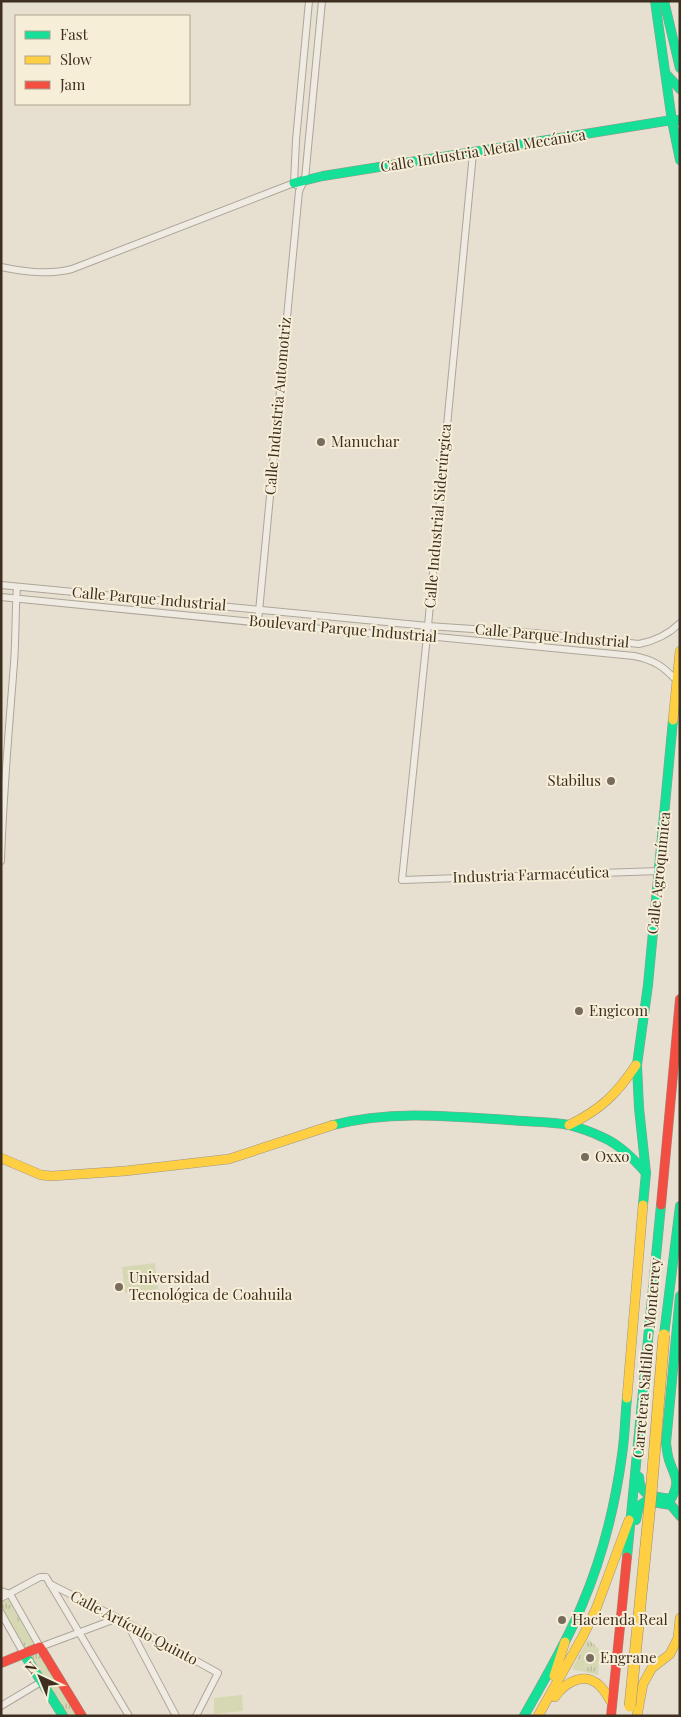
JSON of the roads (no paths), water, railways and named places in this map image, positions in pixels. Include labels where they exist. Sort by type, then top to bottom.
[{"type":"main road","points":[[655,1],[664,72],[676,120],[680,160]]},
{"type":"main road","points":[[664,1],[680,68]]},
{"type":"main road","points":[[664,72],[680,89]]},
{"type":"main road","name":"Calle Industria Metal Mecánica","points":[[299,184],[676,120]]},
{"type":"main road","name":"Calle Agroquímica","points":[[636,1065],[648,984],[677,709],[680,651]]},
{"type":"main road","name":"Carretera Saltillo - Monterrey","points":[[611,1716],[680,999]]},
{"type":"main road","points":[[569,1125],[590,1114],[614,1097],[636,1065]]},
{"type":"main road","points":[[524,1716],[565,1642],[583,1603],[594,1572],[614,1501],[620,1464],[646,1173],[636,1065]]},
{"type":"main road","points":[[1,1158],[42,1175],[86,1174],[229,1159],[251,1153],[318,1128],[378,1116],[468,1117],[569,1125],[613,1143],[635,1160],[646,1173]]},
{"type":"main road","name":"Carretera Saltillo - Monterrey","points":[[632,1713],[664,1335],[678,1242],[680,1206]]},
{"type":"main road","points":[[680,1296],[666,1443],[667,1456],[679,1476],[676,1502],[680,1516]]},
{"type":"main road","points":[[648,1336],[651,1352],[639,1486],[646,1494],[676,1502]]},
{"type":"main road","points":[[624,1594],[629,1584],[631,1573],[637,1509],[646,1501],[676,1502]]},
{"type":"main road","points":[[538,1716],[596,1609],[630,1516]]},
{"type":"main road","points":[[632,1713],[643,1684],[652,1668],[675,1652],[680,1631],[680,1618]]},
{"type":"main road","points":[[532,1716],[556,1670],[565,1642]]},
{"type":"main road","points":[[1,1663],[40,1647],[82,1716]]},
{"type":"main road","points":[[24,1654],[62,1716]]},
{"type":"main road","points":[[545,1716],[560,1689],[570,1681],[580,1679],[590,1680],[600,1685],[612,1703]]},
{"type":"street","name":"Calle Industria Automotriz","points":[[299,184],[296,140],[309,1]]},
{"type":"street","name":"Calle Industria Automotriz","points":[[258,622],[299,184],[322,1]]},
{"type":"street","name":"Calle Industrial Siderúrgica","points":[[402,880],[473,153]]},
{"type":"street","points":[[1,268],[51,273],[72,269],[299,184]]},
{"type":"street","name":"Calle Parque Industrial","points":[[1,585],[428,626],[534,633],[625,642],[648,642],[666,634],[680,623]]},
{"type":"street","points":[[1,861],[17,587]]},
{"type":"street","name":"Boulevard Parque Industrial","points":[[1,597],[363,633],[427,636],[624,655],[650,659],[667,670],[678,684]]},
{"type":"street","points":[[532,646],[534,633]]},
{"type":"street","points":[[578,651],[580,638]]},
{"type":"street","points":[[624,655],[625,642]]},
{"type":"street","name":"Industria Farmacéutica","points":[[402,880],[659,871]]},
{"type":"street","points":[[1,1598],[40,1577],[46,1577],[78,1634],[129,1716]]},
{"type":"street","name":"Calle Artículo Quinto","points":[[50,1584],[118,1618],[218,1673],[196,1716]]},
{"type":"street","points":[[1,1591],[10,1594],[40,1647],[118,1618]]},
{"type":"street","points":[[1,1613],[3,1622],[24,1654]]},
{"type":"street","points":[[127,1624],[176,1716]]},
{"type":"street","points":[[1,1706],[41,1682]]},
{"type":"place","name":"Manuchar","points":[[321,442]]},
{"type":"place","name":"Stabilus","points":[[611,781]]},
{"type":"place","name":"Engicom","points":[[579,1011]]},
{"type":"place","name":"Oxxo","points":[[585,1157]]},
{"type":"place","name":"Universidad Tecnológica de Coahuila","points":[[119,1287]]},
{"type":"place","name":"Hacienda Real","points":[[562,1620]]},
{"type":"place","name":"Engrane","points":[[590,1658]]}]
